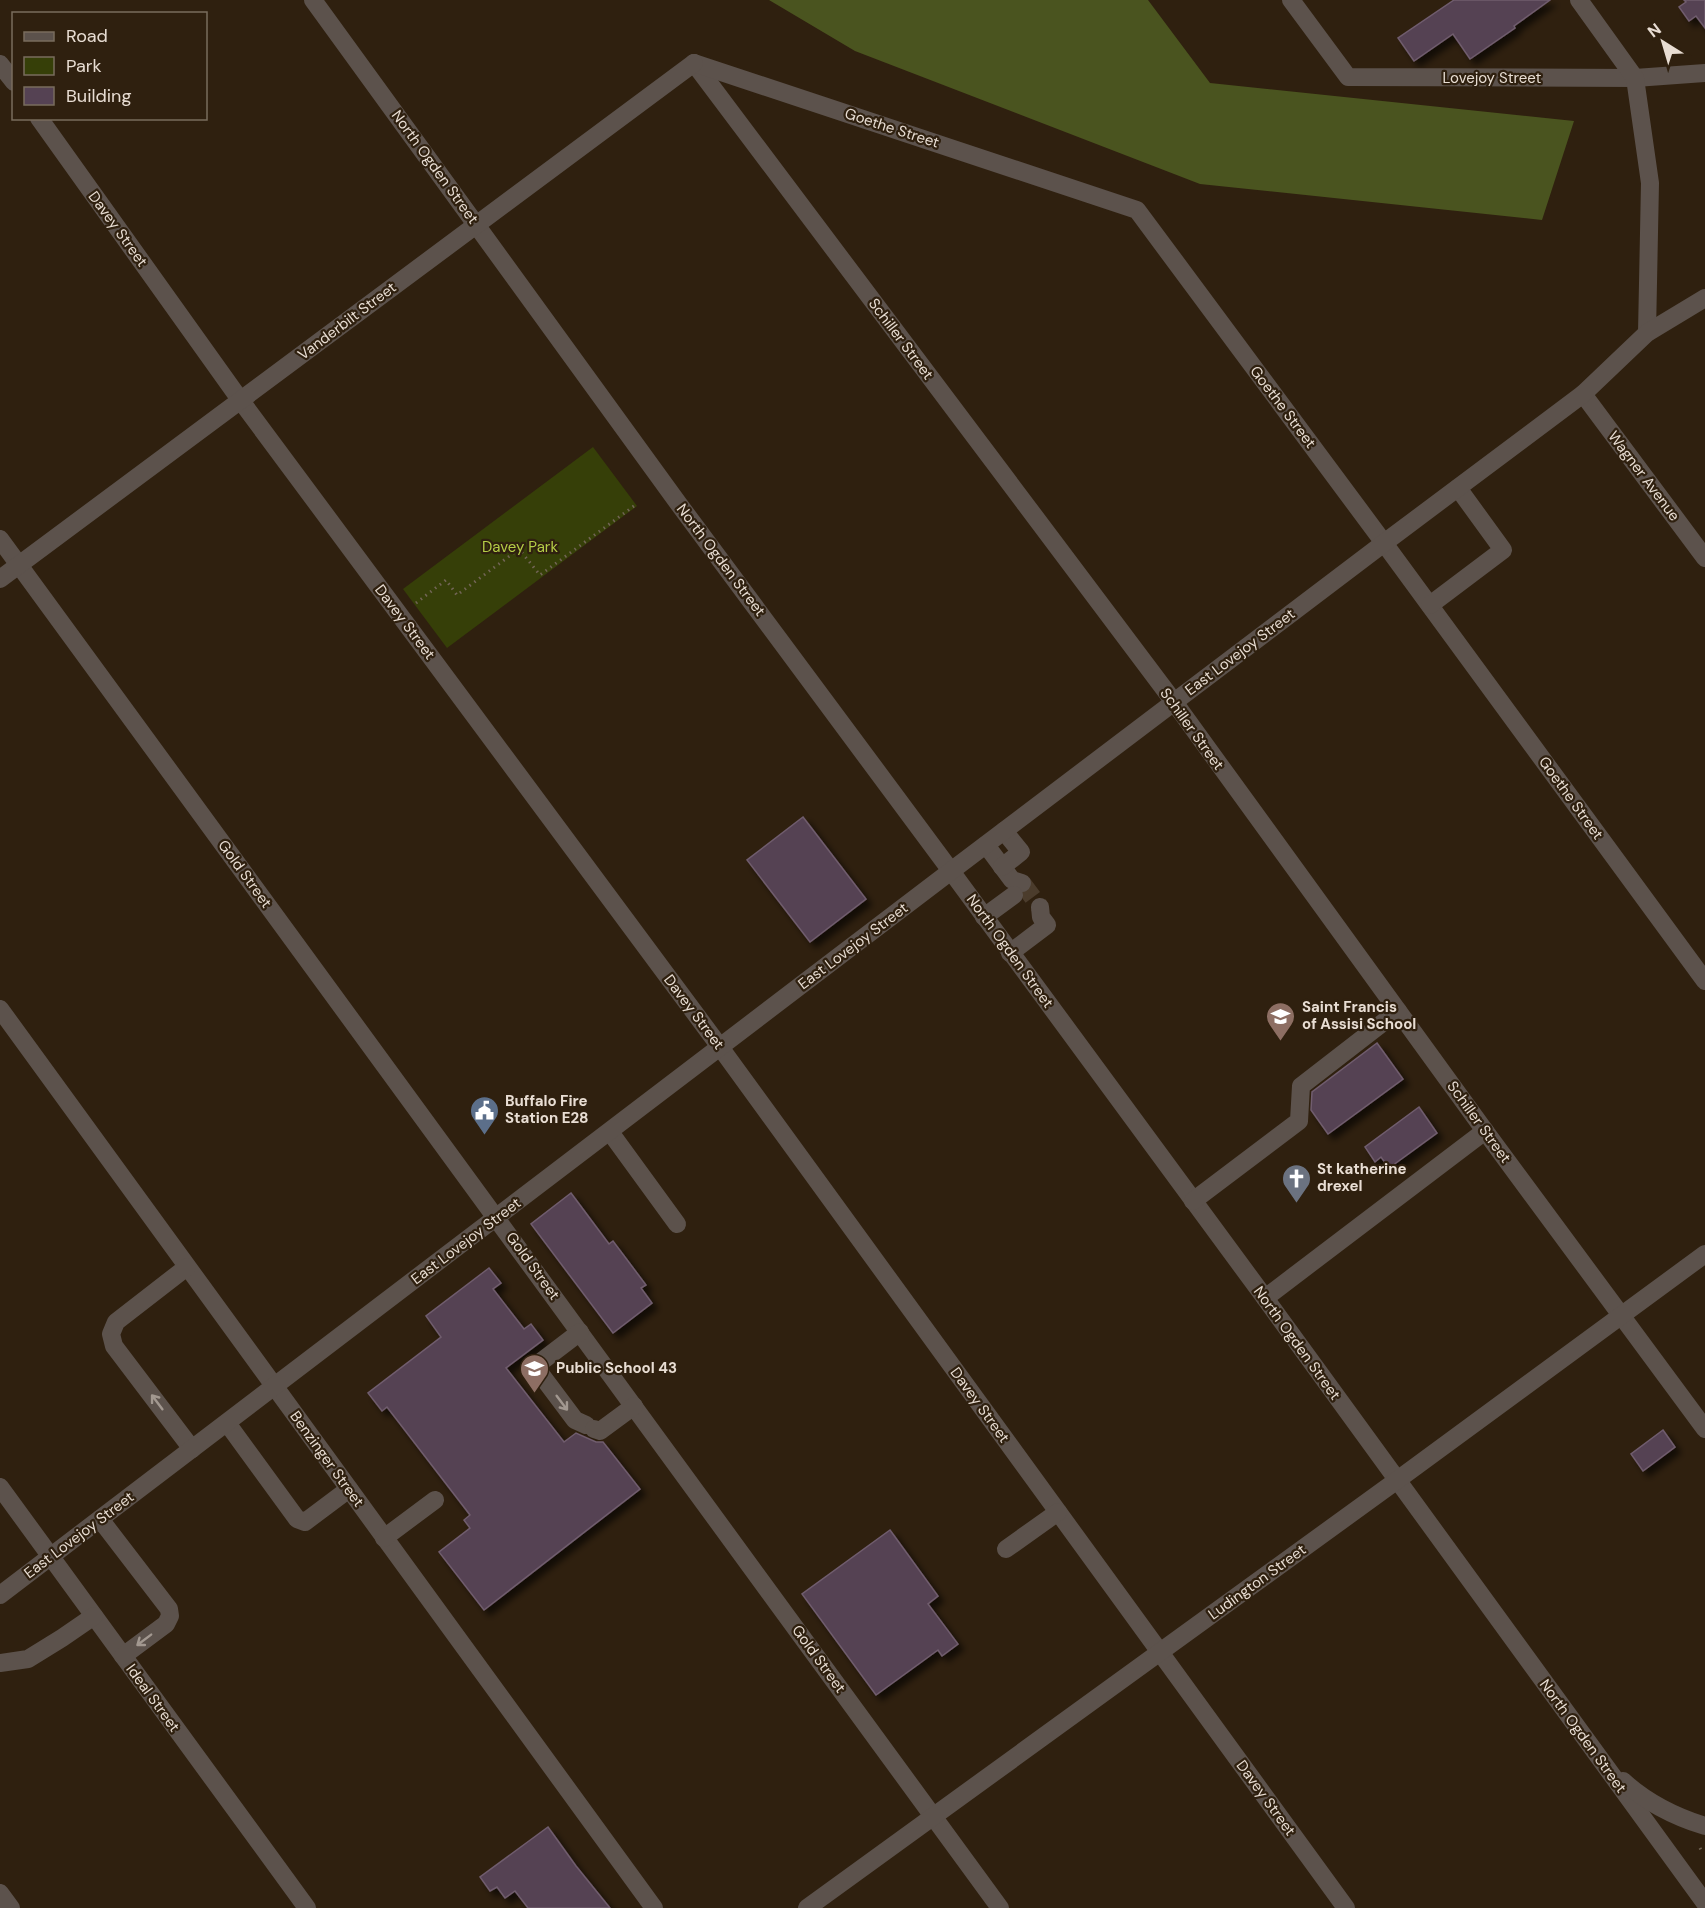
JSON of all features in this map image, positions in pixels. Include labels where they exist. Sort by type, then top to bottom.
[{"type":"street","name":"North Ogden Street","points":[[312,0],[678,503],[1265,1298],[1705,1903]]},
{"type":"street","name":"Lovejoy Street","points":[[1291,0],[1348,77],[1635,78],[1705,73]]},
{"type":"street","points":[[1579,0],[1635,78],[1650,183],[1647,333]]},
{"type":"street","name":"Vanderbilt Street","points":[[0,579],[694,63]]},
{"type":"street","name":"Goethe Street","points":[[694,63],[1137,210],[1705,981]]},
{"type":"street","name":"Schiller Street","points":[[694,63],[1174,702],[1485,1131],[1705,1429]]},
{"type":"street","points":[[0,64],[12,79]]},
{"type":"street","name":"Davey Street","points":[[40,120],[241,401],[720,1047],[1346,1908]]},
{"type":"street","name":"East Lovejoy Street","points":[[0,1595],[951,871],[1583,394],[1647,333],[1705,298]]},
{"type":"street","name":"Wagner Avenue","points":[[1583,394],[1705,558]]},
{"type":"street","points":[[1430,605],[1503,550],[1458,488]]},
{"type":"street","name":"Gold Street","points":[[0,539],[1000,1908]]},
{"type":"street","points":[[984,916],[1013,883],[1021,852],[1004,831]]},
{"type":"street","points":[[986,845],[1013,883]]},
{"type":"street","points":[[1010,953],[1047,925],[1037,913]]},
{"type":"street","name":"Benzinger Street","points":[[0,1009],[654,1908]]},
{"type":"street","points":[[1193,1201],[1299,1121],[1301,1086],[1398,1011]]},
{"type":"street","points":[[1265,1298],[1485,1131]]},
{"type":"street","points":[[610,1132],[676,1224]]},
{"type":"street","name":"Ludington Street","points":[[807,1908],[1705,1254]]},
{"type":"street","points":[[187,1267],[116,1322],[111,1334],[114,1346],[192,1449]]},
{"type":"street","points":[[580,1332],[538,1364],[536,1368],[575,1420],[600,1431],[634,1406]]},
{"type":"street","points":[[227,1423],[297,1519],[305,1522],[349,1489]]},
{"type":"street","name":"Ideal Street","points":[[0,1487],[307,1908]]},
{"type":"street","points":[[384,1538],[435,1500]]},
{"type":"street","points":[[1006,1549],[1058,1512]]},
{"type":"street","points":[[100,1519],[169,1609],[170,1616],[166,1624],[123,1656]]},
{"type":"street","points":[[0,1664],[28,1659],[94,1616]]},
{"type":"street","points":[[1604,1764],[1630,1788],[1660,1807],[1705,1826]]},
{"type":"street","points":[[0,1893],[11,1908]]},
{"type":"path","points":[[416,603],[446,580],[457,596],[519,549],[540,575],[634,506]]},
{"type":"green space","points":[[769,0],[1148,0],[1210,83],[1574,121],[1542,220],[1200,184],[855,51]]},
{"type":"green space","name":"Davey Park","points":[[593,447],[637,506],[447,648],[403,589]]},
{"type":"building","points":[[1454,0],[1550,0],[1470,59],[1453,34],[1414,61],[1398,38]]},
{"type":"building","points":[[1684,0],[1705,0],[1705,28],[1696,16],[1689,21],[1679,7],[1686,2]]},
{"type":"building","points":[[803,817],[866,899],[810,942],[747,860]]},
{"type":"building","points":[[1377,1043],[1403,1079],[1328,1134],[1311,1110],[1312,1092]]},
{"type":"building","points":[[1419,1107],[1437,1133],[1389,1168],[1381,1157],[1375,1162],[1365,1147]]},
{"type":"building","points":[[571,1193],[609,1244],[613,1241],[646,1285],[641,1288],[652,1303],[613,1333],[531,1224]]},
{"type":"building","points":[[489,1268],[501,1283],[493,1289],[524,1329],[531,1324],[543,1340],[506,1368],[564,1442],[576,1433],[596,1442],[603,1442],[640,1489],[484,1610],[439,1552],[470,1528],[464,1520],[470,1515],[387,1407],[382,1411],[368,1393],[441,1337],[426,1316]]},
{"type":"building","points":[[1663,1430],[1675,1447],[1643,1471],[1631,1454]]},
{"type":"building","points":[[890,1530],[938,1596],[928,1604],[958,1644],[942,1656],[938,1650],[876,1695],[802,1594]]},
{"type":"building","points":[[548,1827],[610,1908],[528,1908],[515,1891],[505,1898],[497,1887],[490,1891],[480,1877]]},
{"type":"tunnel","points":[[1022,883],[1040,907]]},
{"type":"place","name":"Saint Francis of Assisi School","points":[[1281,1042]]},
{"type":"place","name":"Buffalo Fire Station E28","points":[[484,1136]]},
{"type":"place","name":"St katherine drexel","points":[[1296,1204]]},
{"type":"place","name":"Public School 43","points":[[535,1394]]}]
